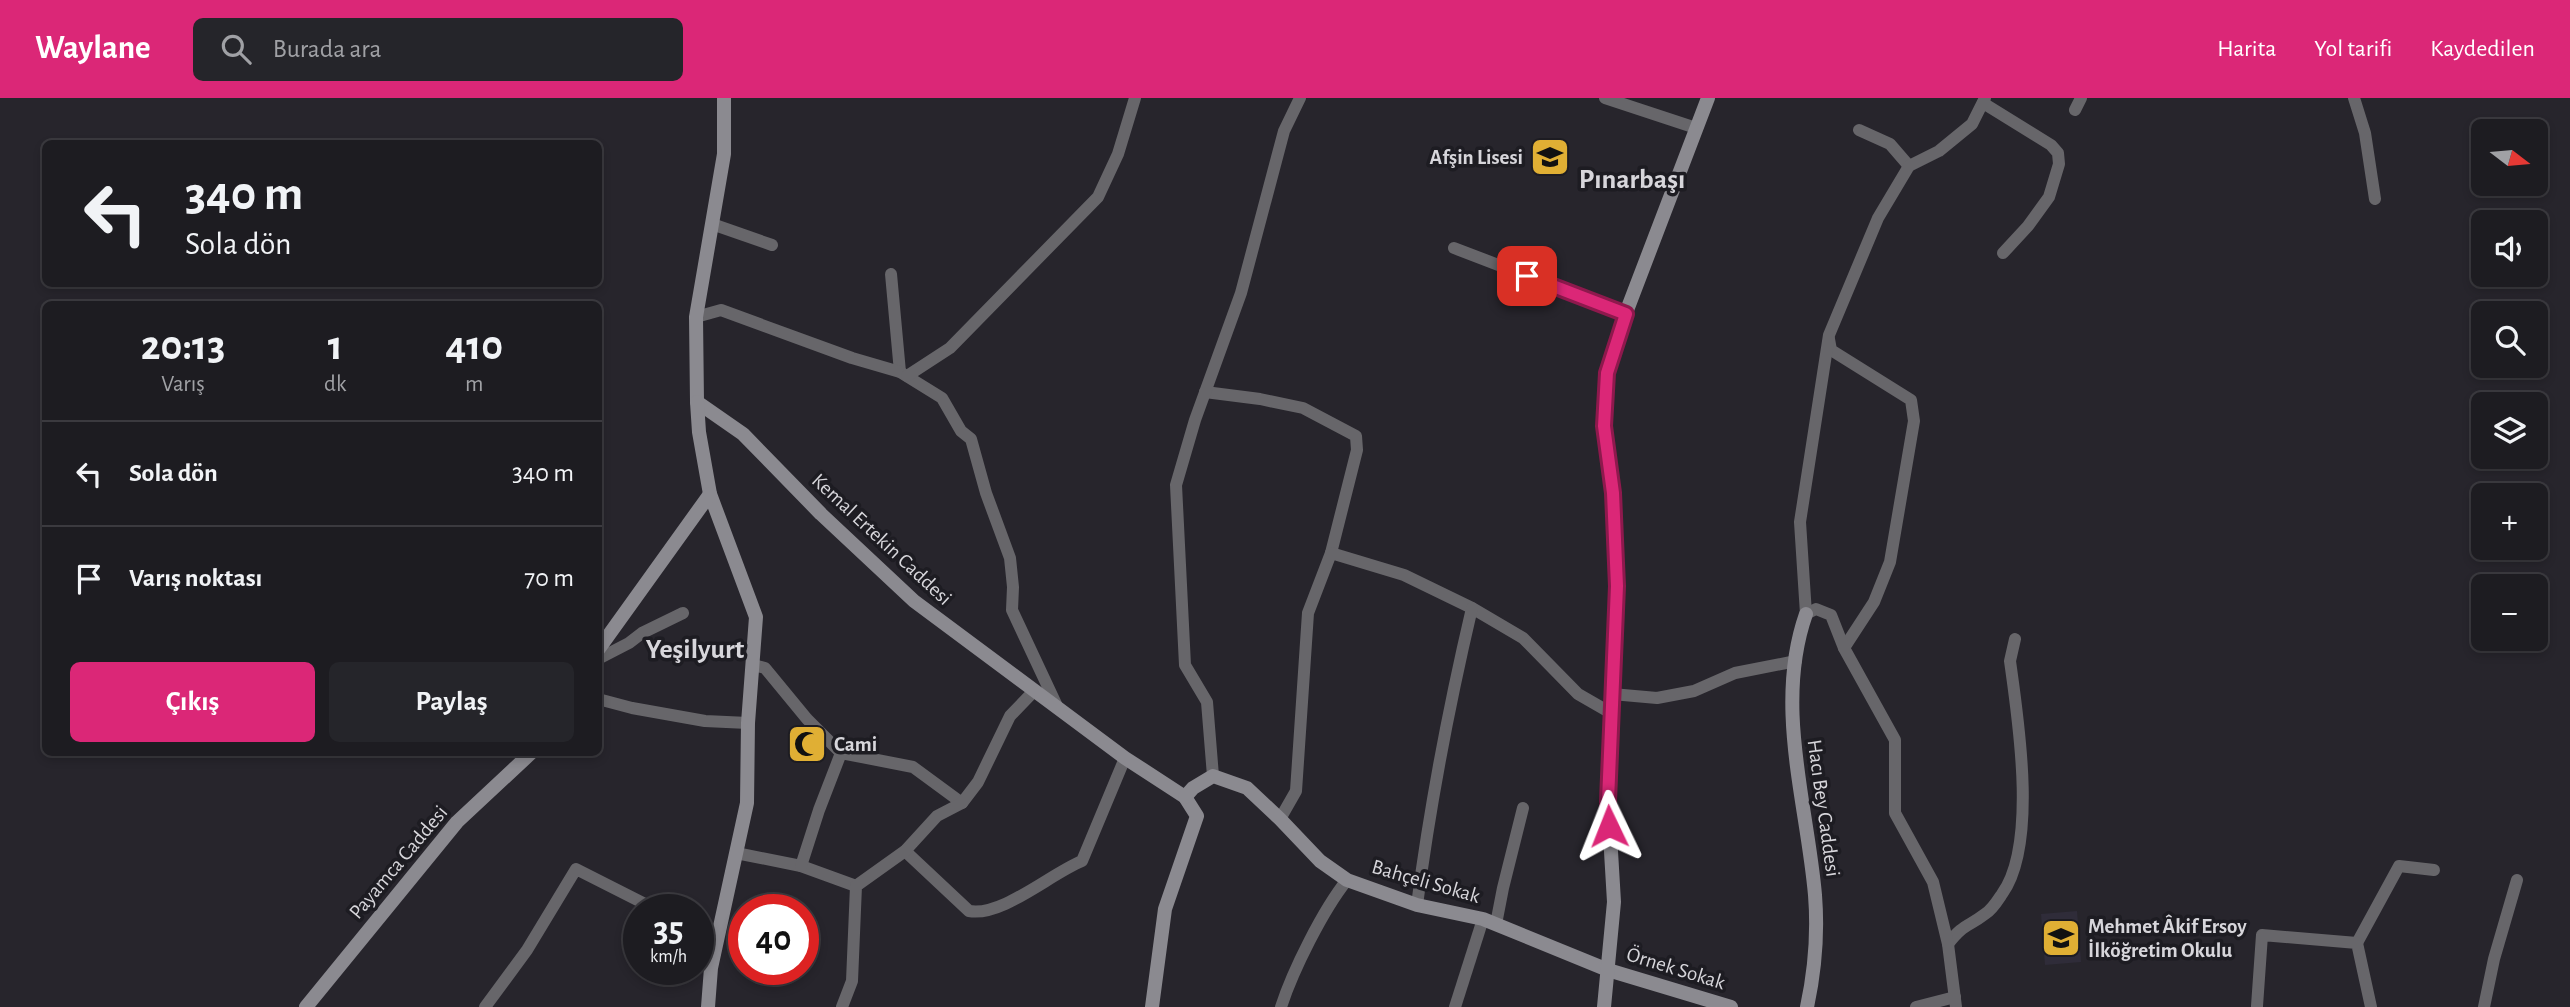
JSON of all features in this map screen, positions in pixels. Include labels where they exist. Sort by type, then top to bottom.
[{"type":"street","points":[[708,1007],[711,968],[747,803],[748,723],[756,617],[733,563],[710,494],[699,432],[697,402],[696,317],[724,155],[724,98]]},
{"type":"street","points":[[904,374],[950,348],[1097,197],[1118,154],[1135,98]]},
{"type":"street","points":[[1152,1007],[1165,909],[1197,816],[1185,797],[1193,788],[1213,776],[1207,702],[1185,665],[1176,485],[1205,392],[1241,293],[1284,131],[1300,98]]},
{"type":"street","points":[[1605,98],[1696,128]]},
{"type":"street","points":[[1604,1007],[1614,902],[1608,801],[1617,586],[1613,493],[1604,426],[1607,373],[1626,314],[1708,98]]},
{"type":"street","points":[[2354,98],[2365,133],[2375,199]]},
{"type":"street","points":[[1916,1007],[1955,1002],[1948,944],[1933,883],[1895,813],[1895,740],[1844,649],[1831,615],[1816,609],[1806,614],[1800,522],[1829,335],[1878,218],[1909,166],[1939,151],[1972,124],[1984,100],[2051,145],[2058,153],[2059,164],[2049,197],[2028,226],[2003,253]]},
{"type":"street","points":[[1859,130],[1890,144],[1909,166]]},
{"type":"street","points":[[712,224],[772,245]]},
{"type":"street","points":[[1454,248],[1626,314]]},
{"type":"street","points":[[891,274],[904,374]]},
{"type":"street","points":[[696,317],[720,310],[904,374],[942,398],[961,431],[971,439],[986,493],[1010,558],[1012,610],[1057,706]]},
{"type":"street","points":[[1829,335],[1831,350],[1911,400],[1914,421],[1890,562],[1874,602],[1844,649]]},
{"type":"street","points":[[1205,392],[1260,398],[1303,408],[1356,436],[1357,450],[1331,553],[1308,612],[1296,791],[1280,819]]},
{"type":"street","name":"Kemal Ertekin Caddesi","points":[[697,402],[743,434],[821,514],[914,601],[1125,758],[1185,797]]},
{"type":"street","points":[[602,644],[710,494]]},
{"type":"street","points":[[1331,553],[1404,575],[1472,608],[1523,638],[1578,694],[1611,713]]},
{"type":"street","points":[[1417,905],[1449,705],[1472,608]]},
{"type":"street","points":[[602,657],[683,613]]},
{"type":"street","name":"Hacı Bey Caddesi","points":[[1806,614],[1801,627],[1791,698],[1815,896],[1816,950],[1807,1007]]},
{"type":"street","points":[[1948,944],[1960,928],[1987,913],[2005,891],[2021,839],[2023,794],[2010,661],[2014,639]]},
{"type":"street","points":[[1612,694],[1657,698],[1694,691],[1735,673],[1796,661]]},
{"type":"street","points":[[753,665],[765,668],[807,719],[841,753],[913,767],[962,803]]},
{"type":"street","points":[[856,886],[905,851],[937,816],[962,803],[978,782],[1010,716],[1034,691]]},
{"type":"street","points":[[602,700],[705,721],[748,723]]},
{"type":"street","points":[[801,866],[818,810],[841,753]]},
{"type":"street","name":"Payamca Caddesi","points":[[306,1007],[457,822],[528,756]]},
{"type":"street","points":[[905,851],[969,911],[981,914],[1007,903],[1065,868],[1082,861],[1125,758]]},
{"type":"street","name":"Bahçeli Sokak","points":[[1213,776],[1247,788],[1320,861],[1347,880],[1417,905],[1490,922],[1608,970]]},
{"type":"street","points":[[1455,1007],[1490,922],[1523,808]]},
{"type":"street","points":[[736,853],[801,866],[856,886]]},
{"type":"street","points":[[2371,1007],[2357,943],[2399,866],[2434,870]]},
{"type":"street","points":[[485,1007],[527,950],[576,869],[625,894]]},
{"type":"street","points":[[1281,1007],[1287,987],[1335,894],[1347,880]]},
{"type":"street","points":[[2484,1007],[2494,959],[2517,880]]},
{"type":"street","points":[[842,1007],[852,981],[856,886]]},
{"type":"street","points":[[2254,1007],[2262,935],[2357,943]]},
{"type":"street","points":[[714,937],[718,939]]},
{"type":"street","name":"Örnek Sokak","points":[[1608,970],[1723,1006]]},
{"type":"shaded area","name":"Mehmet Âkif Ersoy İlköğretim Okulu","points":[[2077,911],[2081,962],[2045,965],[2041,914]]},
{"type":"place","name":"Afşin Lisesi","points":[[1550,157]]},
{"type":"place","name":"Cami","points":[[807,744]]},
{"type":"place","name":"Mehmet Âkif Ersoy İlköğretim Okulu","points":[[2061,938]]},
{"type":"district","name":"Pınarbaşı","points":[[1632,178]]},
{"type":"district","name":"Yeşilyurt","points":[[695,648]]},
{"type":"route","points":[[1527,276],[1626,314],[1607,373],[1604,426],[1613,493],[1617,586],[1609,826]]}]
